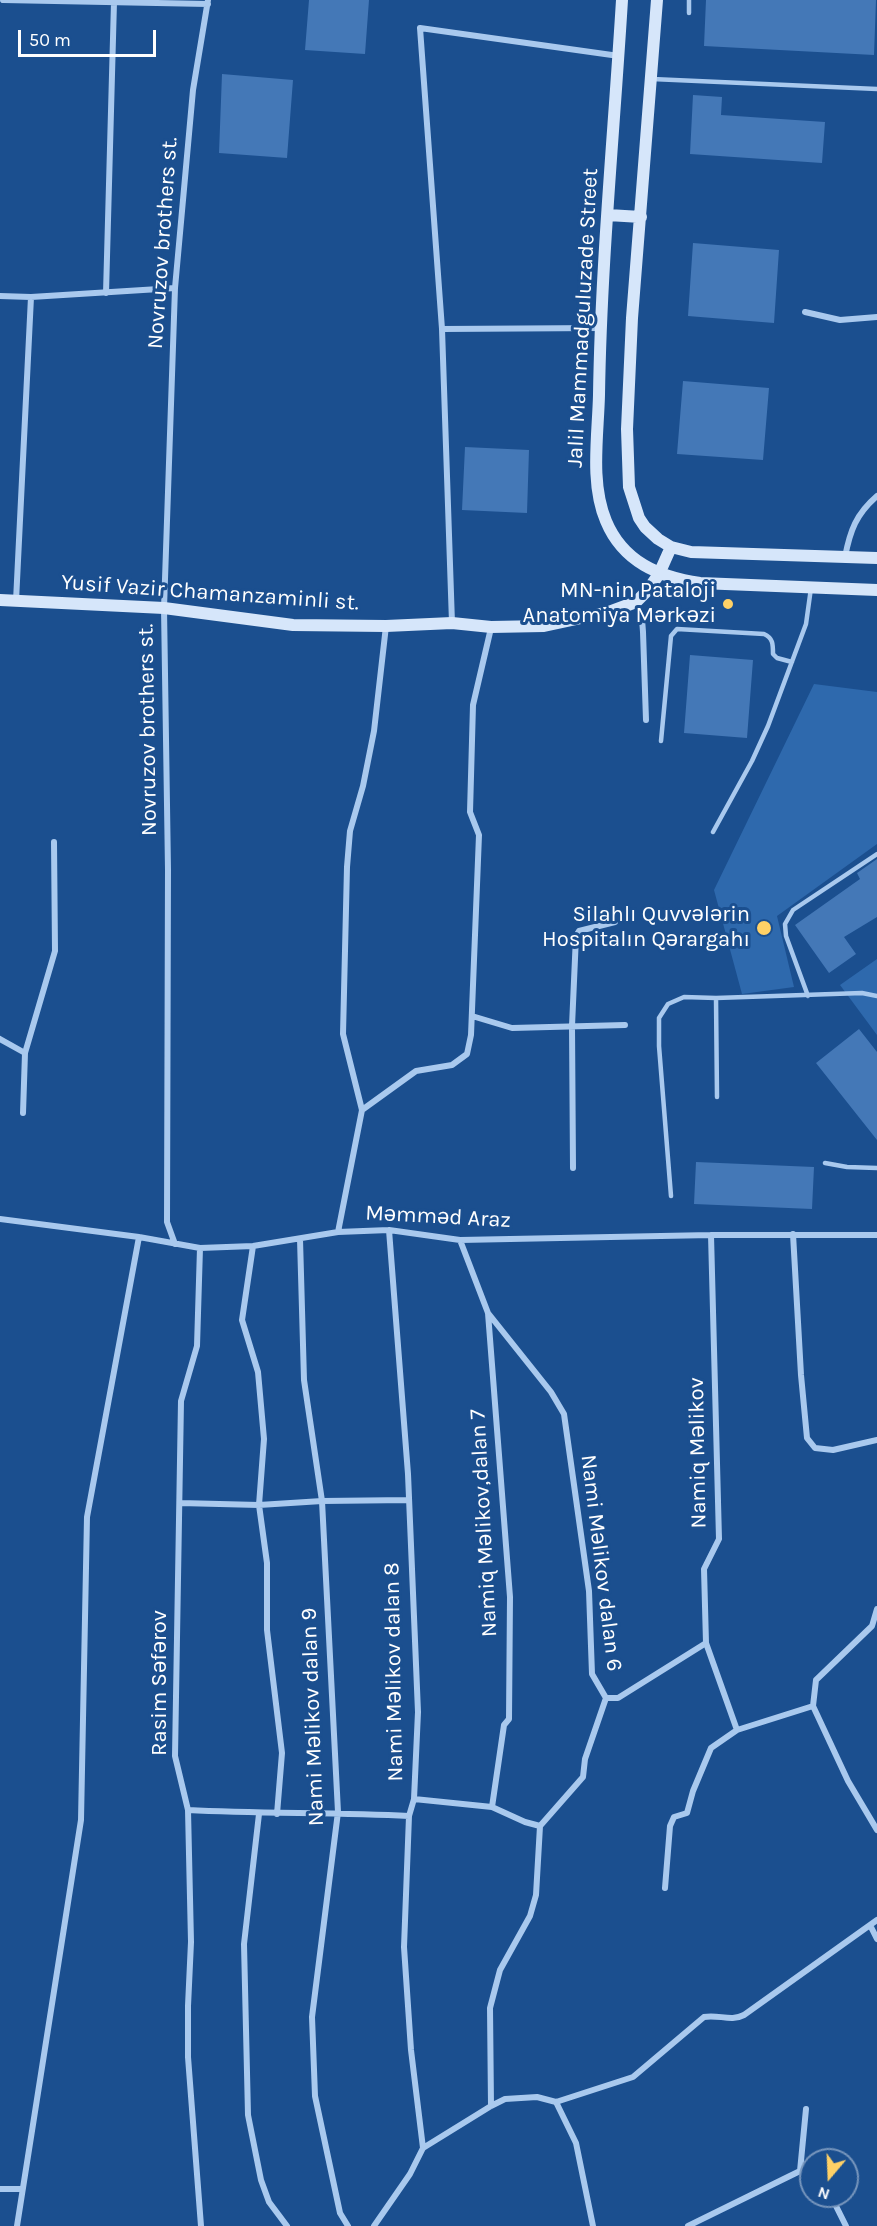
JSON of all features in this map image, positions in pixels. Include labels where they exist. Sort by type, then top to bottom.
[{"type":"main road","name":"Jalil Mammadguluzade Street","points":[[622,0],[600,328],[597,487],[606,522],[617,540],[632,557],[659,574],[700,583],[877,590]]},
{"type":"main road","points":[[657,0],[632,318],[627,429],[629,488],[639,518],[658,539],[671,547],[690,552],[877,558]]},
{"type":"main road","points":[[608,214],[641,217]]},
{"type":"main road","name":"Yusif Vazir Chamanzaminli st.","points":[[0,600],[164,608],[292,625],[386,626],[452,623],[491,627],[544,626],[609,612],[636,602],[659,574],[671,547]]},
{"type":"street","points":[[3,0],[208,2]]},
{"type":"street","points":[[106,292],[114,2]]},
{"type":"street","name":"Novruzov brothers st.","points":[[175,1244],[167,1222],[168,870],[164,608],[175,288],[193,90],[208,2]]},
{"type":"street","points":[[452,623],[442,329],[420,28],[619,56]]},
{"type":"street","points":[[0,296],[31,297],[175,288]]},
{"type":"street","points":[[16,601],[31,297]]},
{"type":"street","points":[[805,312],[840,320],[877,316]]},
{"type":"street","points":[[442,329],[600,328]]},
{"type":"street","points":[[845,557],[853,524],[866,505],[877,496]]},
{"type":"street","points":[[636,602],[642,619],[646,720]]},
{"type":"street","points":[[338,1232],[362,1110],[343,1034],[347,867],[350,831],[363,786],[374,731],[386,626]]},
{"type":"street","points":[[362,1110],[416,1071],[452,1065],[467,1054],[471,1035],[479,835],[470,812],[473,705],[491,627]]},
{"type":"street","points":[[23,1113],[25,1053],[55,951],[54,842]]},
{"type":"street","points":[[573,1168],[572,1026],[576,936],[579,931],[615,922]]},
{"type":"street","points":[[472,1016],[512,1028],[625,1025]]},
{"type":"street","points":[[0,1040],[25,1053]]},
{"type":"street","name":"Məmməd Araz","points":[[0,1219],[200,1248],[253,1246],[338,1232],[389,1230],[460,1240],[711,1234],[877,1235]]},
{"type":"street","name":"Nami Məlikov dalan 8","points":[[389,1230],[409,1500],[417,1712],[414,1798],[409,1816],[404,1947],[411,2050],[423,2148]]},
{"type":"street","name":"Namiq Məlikov","points":[[711,1234],[718,1539],[704,1569],[706,1644],[737,1730]]},
{"type":"street","points":[[793,1234],[807,1438],[815,1448],[833,1450],[877,1440]]},
{"type":"street","points":[[17,2226],[81,1820],[87,1517],[139,1238]]},
{"type":"street","name":"Nami Məlikov dalan 9","points":[[300,1239],[304,1380],[322,1501],[338,1812],[312,2017],[315,2096],[340,2213],[348,2226]]},
{"type":"street","name":"Namiq Məlikov,dalan 7","points":[[460,1240],[488,1313],[510,1598],[509,1719],[504,1725],[492,1807]]},
{"type":"street","points":[[253,1246],[242,1320],[258,1372],[264,1439],[259,1505],[267,1563],[267,1630],[282,1753],[278,1814]]},
{"type":"street","name":"Rasim Səfərov","points":[[200,1248],[197,1346],[181,1401],[175,1756],[188,1809],[191,1942],[188,2057],[201,2226]]},
{"type":"street","name":"Nami Məlikov dalan 6","points":[[488,1313],[551,1392],[564,1414],[589,1591],[592,1674],[606,1698]]},
{"type":"street","points":[[180,1503],[259,1505],[322,1501],[409,1500]]},
{"type":"street","points":[[877,1609],[872,1626],[816,1680],[813,1706],[848,1781],[877,1830]]},
{"type":"street","points":[[491,2106],[490,2008],[500,1970],[530,1916],[536,1895],[540,1826],[583,1777],[585,1759],[606,1698],[618,1698],[706,1644]]},
{"type":"street","points":[[665,1888],[670,1826],[674,1817],[687,1813],[693,1791],[711,1748],[737,1730],[813,1706]]},
{"type":"street","points":[[414,1798],[492,1807],[525,1822],[540,1826]]},
{"type":"street","points":[[188,1809],[260,1814],[338,1812],[409,1816]]},
{"type":"street","points":[[260,1814],[244,1944],[248,2115],[261,2180],[269,2202],[287,2226]]},
{"type":"street","points":[[374,2226],[410,2174],[423,2148],[491,2106],[505,2099],[537,2097],[556,2102],[633,2077],[704,2017],[736,2019],[744,2015],[877,1920]]},
{"type":"street","points":[[870,1925],[877,1939]]},
{"type":"street","points":[[556,2102],[576,2143],[593,2226]]},
{"type":"street","points":[[802,2148],[806,2109]]},
{"type":"street","points":[[688,2226],[799,2171]]},
{"type":"street","points":[[0,2189],[22,2189]]},
{"type":"street","points":[[837,2208],[846,2226]]},
{"type":"lane","points":[[689,0],[689,13]]},
{"type":"lane","points":[[651,79],[877,89]]},
{"type":"lane","points":[[713,832],[752,760],[792,662],[806,624],[811,588]]},
{"type":"lane","points":[[661,741],[673,631],[677,629],[764,634],[772,640],[773,654],[777,658],[792,662]]},
{"type":"lane","points":[[808,996],[786,936],[784,928],[788,917],[801,904],[877,854]]},
{"type":"lane","points":[[671,1196],[659,1046],[659,1018],[668,1005],[684,997],[862,993],[877,996]]},
{"type":"lane","points":[[716,998],[717,1097]]},
{"type":"lane","points":[[825,1163],[847,1167],[877,1168]]},
{"type":"shaded area","points":[[814,684],[877,692],[877,844],[777,916],[794,987],[742,994],[714,890]]},
{"type":"shaded area","points":[[877,959],[877,1035],[840,985]]},
{"type":"building","points":[[309,0],[369,0],[365,54],[305,50]]},
{"type":"building","points":[[706,0],[876,0],[874,55],[704,46]]},
{"type":"building","points":[[222,74],[293,80],[287,158],[219,153]]},
{"type":"building","points":[[693,95],[722,97],[721,115],[825,122],[822,163],[690,154]]},
{"type":"building","points":[[693,243],[779,250],[774,323],[688,316]]},
{"type":"building","points":[[683,381],[769,388],[763,460],[677,454]]},
{"type":"building","points":[[465,447],[529,450],[527,513],[462,510]]},
{"type":"building","points":[[690,655],[753,660],[747,738],[684,733]]},
{"type":"building","points":[[877,859],[877,917],[844,937],[856,954],[829,973],[795,925],[860,879],[857,873]]},
{"type":"building","points":[[859,1029],[877,1052],[877,1140],[816,1063]]},
{"type":"building","points":[[696,1162],[814,1167],[812,1209],[694,1204]]},
{"type":"place","name":"MN-nin Pataloji Anatomiya Mərkəzi","points":[[728,604]]},
{"type":"place","name":"Silahlı Quvvələrin Hospitalın Qərargahı","points":[[764,928]]}]
